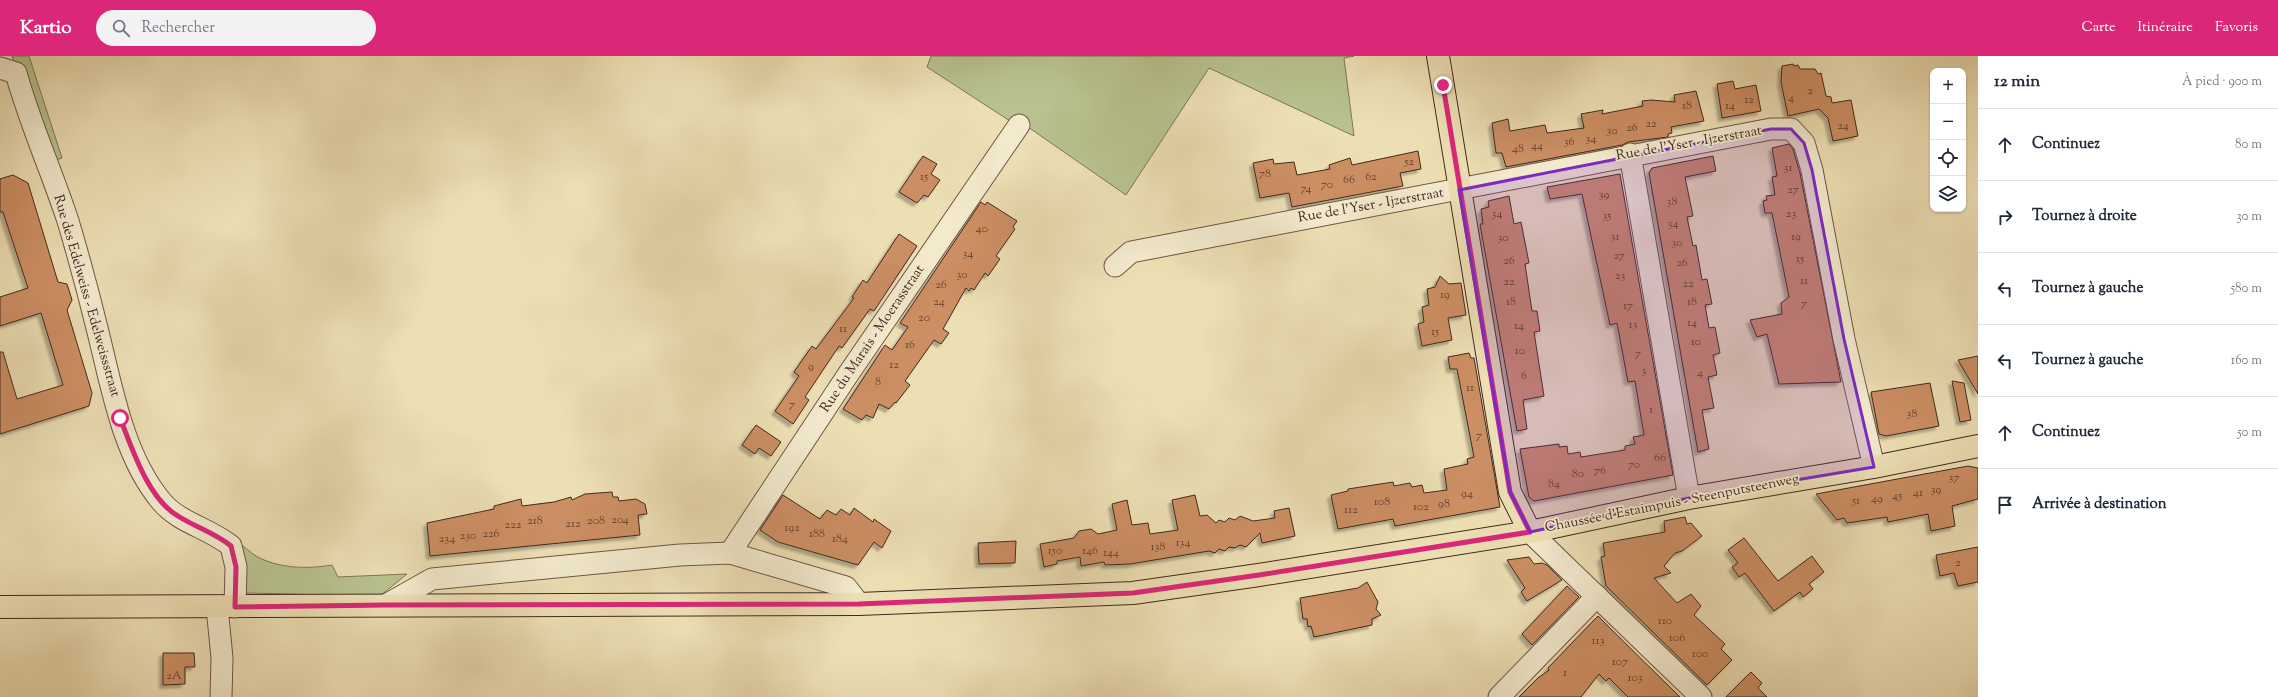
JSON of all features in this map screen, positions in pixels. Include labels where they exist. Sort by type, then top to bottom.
[{"type":"main road","points":[[1438,56],[1510,492],[1530,532]]},
{"type":"main road","name":"Chaussée d'Estaimpuis - Steenputsteenweg","points":[[0,607],[859,604],[1133,593],[1259,575],[1530,532],[1689,498],[1976,449]]},
{"type":"street","name":"Rue des Edelweiss - Edelweissstraat","points":[[2,69],[16,73],[23,99],[67,220],[88,293],[110,381],[134,456],[161,501],[176,516],[212,533],[231,546],[236,567],[226,607]]},
{"type":"street","name":"Rue du Marais - Moerasstraat","points":[[730,553],[849,373],[1019,125]]},
{"type":"street","name":"Rue de l'Yser - Ijzerstraat","points":[[1115,266],[1131,252],[1459,190],[1630,154],[1771,129],[1791,129],[1796,132],[1804,143],[1812,170],[1844,339],[1874,467]]},
{"type":"street","points":[[1630,154],[1689,498]]},
{"type":"street","points":[[1530,532],[1702,697]]},
{"type":"street","points":[[386,605],[432,579],[680,555],[730,553],[846,587],[859,604]]},
{"type":"street","points":[[1499,697],[1597,596]]},
{"type":"street","points":[[221,697],[226,607]]},
{"type":"highlighted area","points":[[1771,129],[1791,129],[1796,132],[1804,143],[1812,170],[1844,339],[1874,467],[1689,498],[1530,532],[1510,492],[1459,190]]},
{"type":"green space","points":[[12,56],[29,56],[62,158],[50,162]]},
{"type":"green space","points":[[931,56],[1354,56],[1344,58],[1354,136],[1209,68],[1126,195],[1028,127],[1013,123],[927,67]]},
{"type":"green space","points":[[237,541],[256,556],[284,566],[313,567],[332,565],[338,577],[407,574],[380,596],[246,593]]},
{"type":"building","points":[[1793,64],[1794,66],[1798,65],[1800,69],[1815,69],[1818,74],[1821,73],[1826,96],[1831,97],[1832,103],[1851,100],[1858,136],[1833,141],[1828,118],[1819,109],[1788,116],[1781,82],[1782,66]]},
{"type":"building","points":[[1733,81],[1735,89],[1756,85],[1761,111],[1722,118],[1717,84]]},
{"type":"building","points":[[1696,91],[1704,121],[1671,127],[1672,133],[1668,134],[1668,137],[1628,142],[1622,145],[1506,167],[1502,153],[1496,153],[1492,123],[1508,119],[1510,131],[1545,125],[1547,133],[1584,128],[1581,114],[1603,110],[1602,114],[1643,106],[1642,101],[1651,100],[1675,102],[1674,95]]},
{"type":"building","points":[[1789,144],[1793,149],[1800,173],[1841,382],[1779,384],[1767,334],[1757,337],[1750,320],[1782,314],[1781,303],[1789,297],[1772,213],[1765,213],[1763,201],[1767,200],[1766,196],[1775,195],[1772,177],[1777,176],[1772,148]]},
{"type":"building","points":[[1418,151],[1421,169],[1400,173],[1403,186],[1292,207],[1289,193],[1260,198],[1253,163],[1273,159],[1274,164],[1294,162],[1297,175],[1330,169],[1329,165],[1350,158],[1352,165]]},
{"type":"building","points":[[923,156],[937,164],[931,174],[940,180],[928,197],[924,195],[917,203],[899,192]]},
{"type":"building","points":[[1713,156],[1716,171],[1685,177],[1693,216],[1687,217],[1693,246],[1696,245],[1702,280],[1707,279],[1712,304],[1705,305],[1709,328],[1715,327],[1720,353],[1713,355],[1717,375],[1708,377],[1714,408],[1702,410],[1709,449],[1698,452],[1649,173],[1652,168]]},
{"type":"building","points":[[1620,174],[1673,475],[1534,501],[1529,497],[1520,449],[1559,444],[1559,447],[1567,446],[1568,454],[1580,452],[1581,457],[1625,450],[1625,446],[1635,444],[1633,437],[1644,435],[1635,381],[1628,382],[1617,323],[1610,325],[1582,194],[1550,199],[1547,187]]},
{"type":"building","points":[[13,175],[28,183],[58,282],[67,284],[72,300],[67,310],[92,393],[89,406],[0,434],[0,352],[3,352],[17,399],[63,385],[41,313],[0,326],[0,297],[28,288],[3,212],[0,212],[0,179]]},
{"type":"building","points":[[1509,196],[1514,224],[1521,222],[1529,263],[1525,264],[1532,311],[1537,311],[1540,331],[1534,332],[1544,396],[1523,400],[1527,429],[1517,431],[1480,224],[1483,224],[1481,209],[1489,207],[1488,201]]},
{"type":"building","points":[[981,202],[985,205],[987,202],[1017,221],[1013,227],[1015,229],[996,256],[1000,259],[988,276],[985,273],[974,290],[971,288],[969,291],[966,288],[943,329],[949,333],[941,344],[934,340],[905,381],[910,385],[896,403],[895,402],[889,409],[879,404],[873,418],[866,415],[862,420],[843,409],[885,345],[892,350],[908,327],[900,323]]},
{"type":"building","points":[[899,234],[917,246],[874,311],[870,309],[842,348],[839,346],[805,397],[809,400],[793,424],[775,411],[799,376],[794,372],[812,346],[816,349],[854,298],[852,297],[863,280],[867,283]]},
{"type":"building","points":[[1440,276],[1449,284],[1461,283],[1466,315],[1448,318],[1452,340],[1422,346],[1418,324],[1424,322],[1422,307],[1429,305],[1427,289],[1435,287]]},
{"type":"building","points":[[1469,353],[1471,358],[1474,358],[1500,507],[1395,526],[1393,519],[1338,529],[1331,495],[1348,491],[1348,489],[1393,482],[1394,486],[1410,483],[1412,487],[1422,485],[1424,493],[1447,490],[1444,469],[1468,464],[1467,459],[1474,457],[1457,369],[1450,369],[1448,357]]},
{"type":"building","points":[[1978,356],[1978,394],[1958,360]]},
{"type":"building","points":[[1952,381],[1964,383],[1971,420],[1960,422]]},
{"type":"building","points":[[1930,383],[1939,426],[1886,436],[1879,434],[1871,392]]},
{"type":"building","points":[[756,425],[781,442],[771,456],[759,448],[755,454],[742,445]]},
{"type":"building","points":[[1968,466],[1978,468],[1978,499],[1952,506],[1955,526],[1931,531],[1928,514],[1888,522],[1887,517],[1847,523],[1844,518],[1837,520],[1816,494]]},
{"type":"building","points":[[612,492],[613,497],[618,497],[619,501],[636,499],[645,504],[647,514],[638,515],[640,535],[430,556],[427,523],[494,509],[494,506],[521,499],[522,506],[554,502],[571,497],[572,500],[585,494]]},
{"type":"building","points":[[783,495],[820,519],[827,510],[836,515],[841,509],[850,515],[854,508],[873,522],[874,519],[891,531],[882,548],[874,542],[858,565],[778,542],[760,530]]},
{"type":"building","points":[[1195,495],[1200,516],[1207,515],[1216,523],[1219,520],[1225,522],[1229,518],[1235,520],[1240,516],[1253,521],[1275,518],[1274,511],[1289,508],[1295,536],[1262,543],[1260,533],[1246,547],[1240,545],[1235,548],[1229,547],[1225,551],[1219,549],[1215,553],[1209,551],[1130,564],[1105,565],[1104,562],[1081,566],[1080,557],[1057,561],[1057,564],[1044,567],[1040,544],[1074,538],[1079,531],[1091,529],[1098,534],[1117,530],[1112,504],[1127,500],[1132,525],[1148,523],[1150,534],[1178,530],[1172,500]]},
{"type":"building","points":[[1685,517],[1687,524],[1691,523],[1702,536],[1682,551],[1675,553],[1664,566],[1671,573],[1654,578],[1677,603],[1691,594],[1701,606],[1694,615],[1725,644],[1721,649],[1732,660],[1707,685],[1606,586],[1601,557],[1605,556],[1603,543],[1665,532],[1664,521]]},
{"type":"building","points":[[1744,538],[1778,581],[1812,556],[1824,572],[1809,584],[1813,589],[1803,597],[1800,592],[1774,611],[1745,573],[1739,577],[1732,567],[1738,563],[1728,550]]},
{"type":"building","points":[[1016,541],[1015,563],[979,564],[978,543]]},
{"type":"building","points":[[1978,547],[1978,582],[1958,586],[1954,573],[1940,576],[1936,555]]},
{"type":"building","points":[[1529,557],[1534,564],[1542,563],[1547,565],[1562,580],[1527,601],[1521,592],[1525,588],[1507,560]]},
{"type":"building","points":[[1367,582],[1378,602],[1376,609],[1381,615],[1372,619],[1372,625],[1314,637],[1311,626],[1308,627],[1307,619],[1303,619],[1300,598],[1358,588]]},
{"type":"building","points":[[1567,586],[1579,597],[1532,645],[1522,634]]},
{"type":"building","points":[[1598,616],[1680,697],[1628,697],[1609,678],[1606,681],[1599,674],[1581,697],[1519,697],[1538,678],[1549,670],[1548,668]]},
{"type":"building","points":[[163,653],[194,653],[195,667],[185,667],[185,684],[163,685]]},
{"type":"building","points":[[1751,672],[1762,683],[1758,688],[1767,697],[1726,697]]},
{"type":"route","points":[[120,418],[134,456],[161,501],[176,516],[212,533],[231,546],[236,567],[235,607],[773,603],[859,604],[1133,593],[1259,575],[1530,532],[1510,492],[1459,190],[1443,85]]}]
